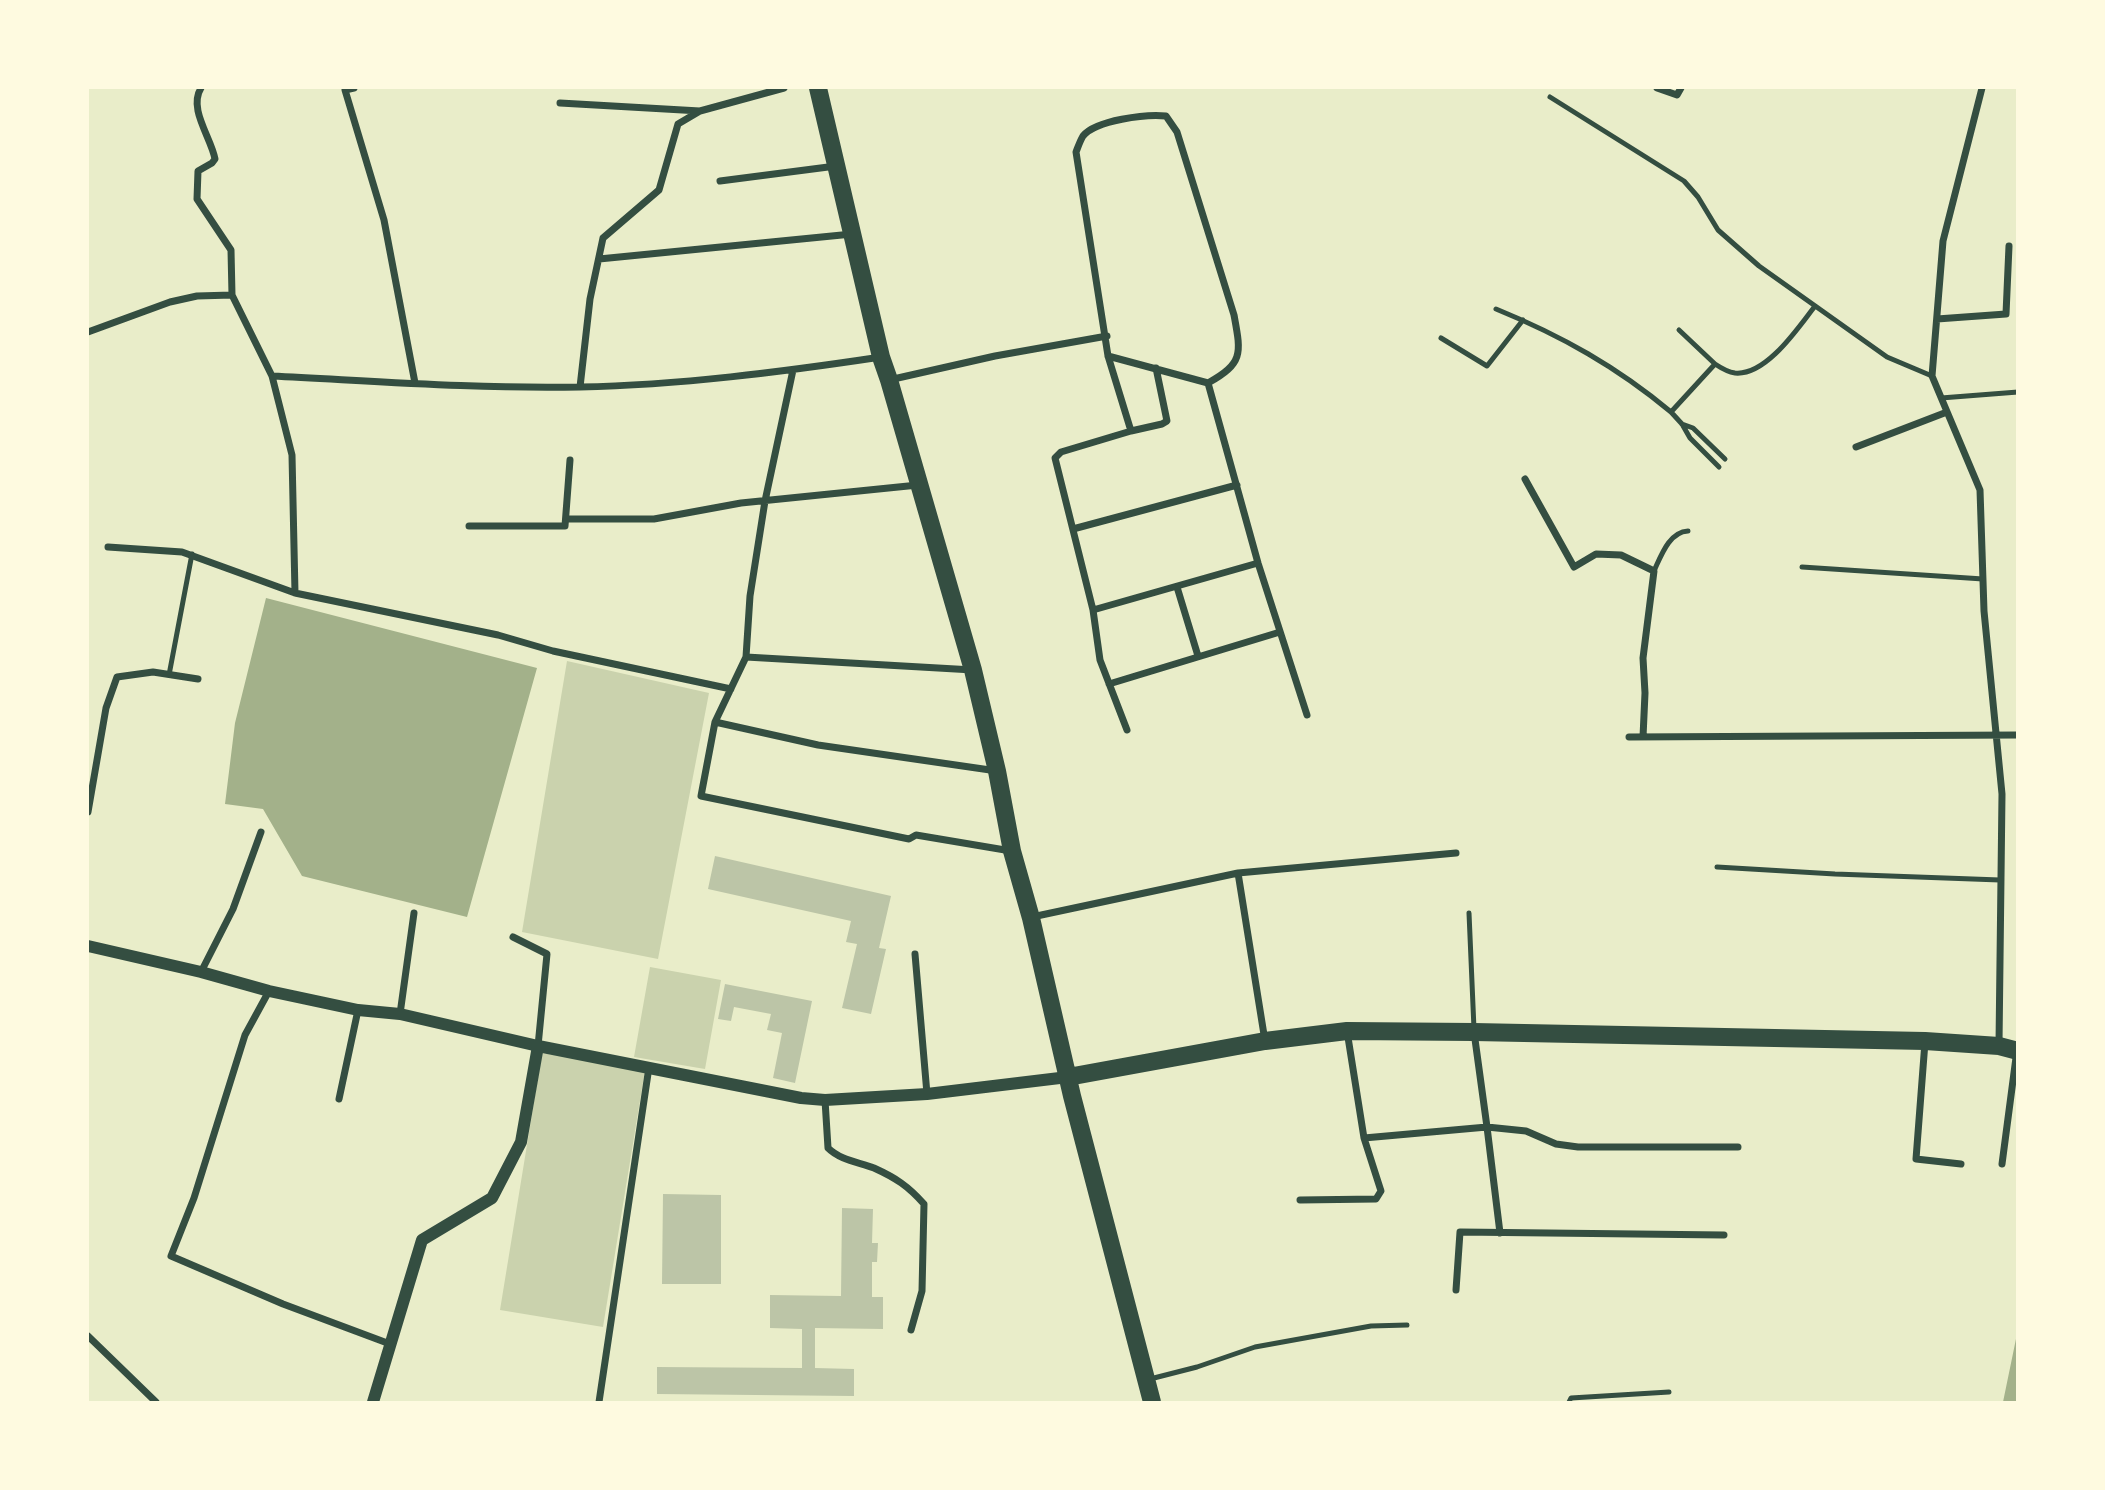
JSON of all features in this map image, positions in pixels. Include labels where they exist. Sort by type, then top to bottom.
[{"type":"main road","points":[[818,88],[881,357],[973,670],[997,771],[1012,851],[1152,1402]]},
{"type":"main road","points":[[1068,1077],[1265,1041],[1347,1031],[1925,1041],[2011,1049]]},
{"type":"street","points":[[201,88],[198,92],[198,109],[215,159],[198,171],[196,196],[231,250],[232,295],[272,376],[292,455],[295,593]]},
{"type":"street","points":[[354,88],[345,90],[384,220],[415,383]]},
{"type":"street","points":[[580,387],[590,299],[603,237],[659,190],[678,124],[700,111],[784,88]]},
{"type":"street","points":[[1657,88],[1677,95],[1681,88]]},
{"type":"street","points":[[1982,88],[1943,241],[1932,376],[1980,490],[1983,579],[2002,794],[2000,880],[2011,1049],[2002,1164]]},
{"type":"street","points":[[560,103],[700,111]]},
{"type":"street","points":[[1108,356],[1208,383],[1228,372],[1235,364],[1239,342],[1234,315],[1177,132],[1166,116],[1153,115],[1101,125],[1084,135],[1076,152],[1107,336],[1108,356],[1131,431]]},
{"type":"street","points":[[720,181],[836,166]]},
{"type":"street","points":[[599,259],[852,234]]},
{"type":"street","points":[[1937,319],[2006,314],[2009,246]]},
{"type":"street","points":[[88,332],[170,302],[197,296],[232,295]]},
{"type":"street","points":[[889,380],[995,356],[1107,336]]},
{"type":"street","points":[[272,376],[580,387],[793,370],[881,357]]},
{"type":"street","points":[[1127,730],[1100,660],[1093,610],[1055,458],[1061,452],[1167,421],[1156,368]]},
{"type":"street","points":[[793,370],[765,501],[750,596],[746,656],[715,722],[701,796],[909,839],[916,835],[1012,851]]},
{"type":"street","points":[[1208,383],[1258,563],[1307,715]]},
{"type":"street","points":[[1856,446],[1947,412]]},
{"type":"street","points":[[469,526],[565,526],[570,460]]},
{"type":"street","points":[[1525,480],[1574,567],[1596,554],[1621,555],[1654,571],[1643,658],[1643,737]]},
{"type":"street","points":[[566,519],[654,519],[741,503],[919,485]]},
{"type":"street","points":[[1073,529],[1237,485]]},
{"type":"street","points":[[108,547],[192,554],[295,593],[498,635],[553,651],[731,689]]},
{"type":"street","points":[[1093,610],[1258,563]]},
{"type":"street","points":[[1177,587],[1199,656]]},
{"type":"street","points":[[1109,684],[1280,632]]},
{"type":"street","points":[[746,656],[973,670]]},
{"type":"street","points":[[88,812],[106,708],[117,677],[153,672],[198,680]]},
{"type":"street","points":[[715,722],[818,745],[997,771]]},
{"type":"street","points":[[1629,737],[2018,735]]},
{"type":"street","points":[[201,972],[233,909],[261,832]]},
{"type":"street","points":[[1031,918],[1238,873],[1456,853]]},
{"type":"street","points":[[1238,873],[1265,1041]]},
{"type":"street","points":[[400,1014],[414,913]]},
{"type":"street","points":[[373,1402],[422,1240],[492,1198],[520,1142],[538,1045],[547,954],[513,937]]},
{"type":"street","points":[[88,946],[358,1010],[400,1014],[801,1098],[825,1100],[927,1094],[1068,1077]]},
{"type":"street","points":[[915,954],[927,1094]]},
{"type":"street","points":[[269,991],[245,1035],[194,1198],[171,1256],[283,1304],[390,1344]]},
{"type":"street","points":[[339,1099],[358,1010]]},
{"type":"street","points":[[1300,1199],[1376,1199],[1381,1191],[1364,1138],[1347,1031]]},
{"type":"street","points":[[1474,1032],[1500,1233]]},
{"type":"street","points":[[1925,1041],[1916,1159],[1961,1164]]},
{"type":"street","points":[[600,1402],[649,1066]]},
{"type":"street","points":[[825,1100],[828,1148],[835,1155],[873,1168],[907,1184],[924,1203],[922,1291],[911,1329]]},
{"type":"street","points":[[1364,1138],[1487,1127],[1526,1131],[1556,1144],[1578,1147],[1738,1147]]},
{"type":"street","points":[[1456,1290],[1460,1232],[1724,1235]]},
{"type":"street","points":[[88,1336],[156,1402]]},
{"type":"lane","points":[[1550,96],[1684,181],[1698,197],[1718,230],[1759,266],[1887,357],[1932,376]]},
{"type":"lane","points":[[1679,330],[1715,364],[1727,372],[1738,374],[1756,368],[1790,339],[1815,306]]},
{"type":"lane","points":[[1496,309],[1573,343],[1629,379],[1671,412],[1690,438],[1719,467]]},
{"type":"lane","points":[[1441,338],[1487,366],[1523,320]]},
{"type":"lane","points":[[1671,412],[1715,364]]},
{"type":"lane","points":[[1941,398],[2018,392]]},
{"type":"lane","points":[[1682,424],[1693,428],[1725,459]]},
{"type":"lane","points":[[1654,571],[1663,550],[1675,536],[1684,530],[1688,531]]},
{"type":"lane","points":[[169,675],[192,554]]},
{"type":"lane","points":[[1802,567],[1983,579]]},
{"type":"lane","points":[[1717,867],[2000,880]]},
{"type":"lane","points":[[1469,913],[1474,1032]]},
{"type":"lane","points":[[1147,1380],[1197,1367],[1255,1347],[1371,1326],[1407,1325]]},
{"type":"lane","points":[[1569,1402],[1571,1398],[1669,1392]]},
{"type":"shaded area","points":[[266,598],[537,668],[467,917],[302,876],[263,809],[225,804],[235,723]]},
{"type":"shaded area","points":[[567,661],[709,693],[658,959],[522,932]]},
{"type":"shaded area","points":[[650,967],[721,980],[705,1069],[634,1057]]},
{"type":"shaded area","points":[[542,1053],[645,1070],[603,1327],[500,1310]]},
{"type":"shaded area","points":[[2017,1334],[2017,1402],[2003,1402]]},
{"type":"building","points":[[715,856],[891,896],[879,948],[886,949],[871,1014],[842,1008],[857,944],[846,942],[851,921],[708,889]]},
{"type":"building","points":[[725,984],[812,1001],[795,1083],[773,1078],[782,1033],[767,1030],[771,1014],[734,1007],[731,1021],[718,1019]]},
{"type":"building","points":[[663,1194],[721,1195],[721,1284],[662,1284]]},
{"type":"building","points":[[842,1208],[873,1209],[872,1243],[878,1243],[877,1262],[872,1262],[872,1297],[883,1297],[883,1329],[815,1328],[815,1368],[854,1369],[854,1396],[657,1394],[657,1367],[802,1368],[802,1329],[770,1328],[770,1295],[841,1296]]}]
